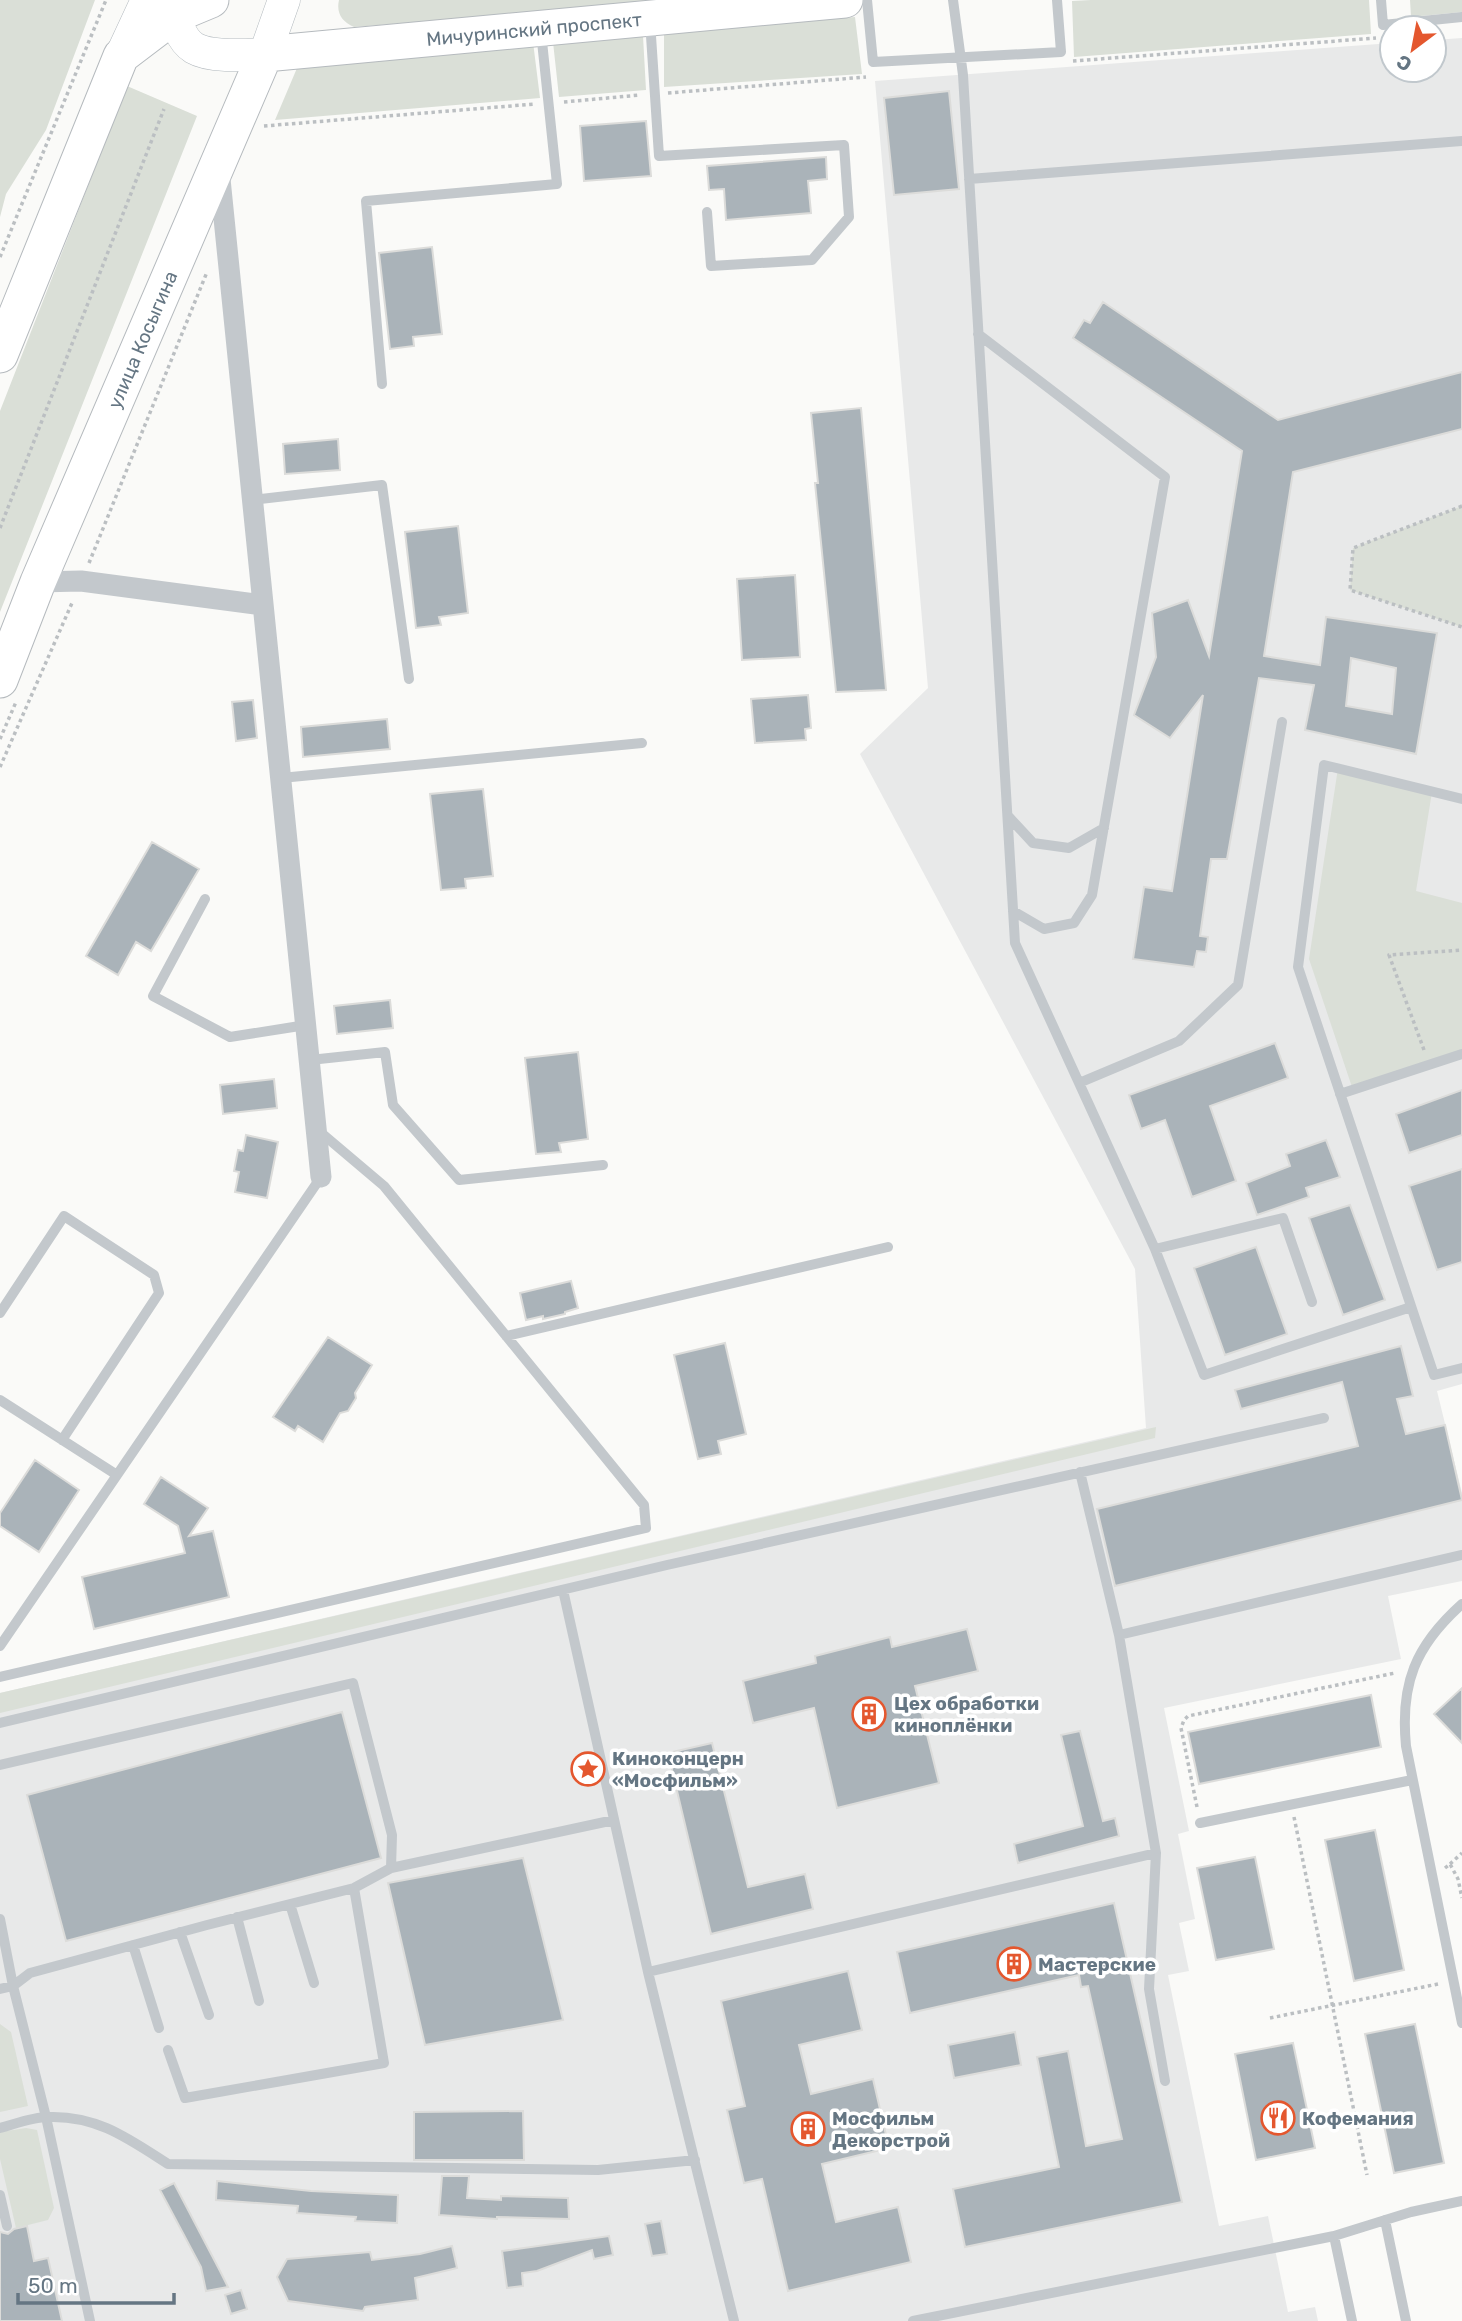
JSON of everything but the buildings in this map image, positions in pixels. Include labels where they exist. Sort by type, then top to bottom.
[{"type":"main road","points":[[0,355],[121,56],[164,5],[211,0]]},
{"type":"main road","name":"улица Косыгина","points":[[0,680],[38,582],[265,54],[284,0]]},
{"type":"main road","name":"Мичуринский проспект","points":[[265,54],[845,0]]},
{"type":"main road","points":[[164,5],[182,35],[195,49],[227,56],[265,54]]},
{"type":"street","points":[[218,166],[321,1177]]},
{"type":"street","points":[[38,582],[81,581],[263,605]]},
{"type":"lane","points":[[867,0],[873,62],[1061,52],[1057,0]]},
{"type":"lane","points":[[953,0],[969,179],[1015,943],[1155,1249],[1204,1375],[1411,1307]]},
{"type":"lane","points":[[1381,0],[1382,25],[1462,17]]},
{"type":"lane","points":[[650,18],[659,156],[844,145],[849,217],[812,260],[711,266],[707,212]]},
{"type":"lane","points":[[382,384],[366,201],[557,184],[541,29]]},
{"type":"lane","points":[[969,179],[1462,141]]},
{"type":"lane","points":[[978,334],[1165,477],[1092,895],[1074,923],[1044,929],[1013,911]]},
{"type":"lane","points":[[252,500],[382,485],[409,679]]},
{"type":"lane","points":[[1079,1083],[1179,1041],[1238,985],[1282,722]]},
{"type":"lane","points":[[281,778],[642,743]]},
{"type":"lane","points":[[1462,799],[1324,765],[1298,967],[1434,1375],[1462,1368]]},
{"type":"lane","points":[[1007,816],[1033,843],[1069,848],[1104,828]]},
{"type":"lane","points":[[205,899],[153,996],[230,1037],[306,1025]]},
{"type":"lane","points":[[310,1060],[386,1052],[393,1105],[459,1180],[603,1165]]},
{"type":"lane","points":[[1340,1094],[1462,1054]]},
{"type":"lane","points":[[0,1677],[646,1528],[644,1505],[384,1186],[317,1130]]},
{"type":"lane","points":[[0,1646],[321,1177]]},
{"type":"lane","points":[[0,1313],[64,1216],[154,1275],[159,1293],[62,1440]]},
{"type":"lane","points":[[1155,1249],[1283,1218],[1312,1302]]},
{"type":"lane","points":[[506,1336],[888,1247]]},
{"type":"lane","points":[[0,1400],[117,1475]]},
{"type":"lane","points":[[0,1723],[563,1590],[1324,1418]]},
{"type":"lane","points":[[1080,1472],[1119,1635],[1156,1853],[1149,1989],[1165,2081]]},
{"type":"lane","points":[[1119,1635],[1461,1555]]},
{"type":"lane","points":[[563,1590],[648,1972],[734,2321]]},
{"type":"lane","points":[[1462,1604],[1432,1634],[1413,1670],[1404,1702],[1403,1718],[1412,1780],[1462,2023]]},
{"type":"lane","points":[[0,1765],[353,1684],[392,1835],[391,1868]]},
{"type":"lane","points":[[1200,1823],[1412,1780]]},
{"type":"lane","points":[[0,1989],[13,1986],[30,1973],[354,1888],[391,1868],[614,1820]]},
{"type":"lane","points":[[648,1972],[1156,1853]]},
{"type":"lane","points":[[168,2050],[185,2098],[384,2063],[354,1888]]},
{"type":"lane","points":[[290,1904],[314,1983]]},
{"type":"lane","points":[[237,1917],[259,2001]]},
{"type":"lane","points":[[0,1919],[90,2321]]},
{"type":"lane","points":[[180,1933],[209,2015]]},
{"type":"lane","points":[[133,1945],[159,2028]]},
{"type":"lane","points":[[0,2128],[46,2116],[80,2119],[116,2131],[168,2164],[598,2170],[695,2160]]},
{"type":"lane","points":[[0,2195],[7,2226]]},
{"type":"lane","points":[[913,2321],[1335,2236],[1411,2212],[1462,2201]]},
{"type":"lane","points":[[1385,2220],[1406,2321]]},
{"type":"lane","points":[[1335,2236],[1352,2321]]},
{"type":"path","points":[[0,257],[106,0]]},
{"type":"path","points":[[1073,61],[1378,38]]},
{"type":"path","points":[[260,126],[868,77]]},
{"type":"path","points":[[0,528],[164,109]]},
{"type":"path","points":[[0,766],[81,581],[210,265]]},
{"type":"path","points":[[1462,506],[1353,548],[1350,590],[1462,627]]},
{"type":"path","points":[[1429,1065],[1389,955],[1462,950]]},
{"type":"path","points":[[1200,1823],[1181,1728],[1188,1716],[1413,1670]]},
{"type":"path","points":[[1291,1805],[1367,2175]]},
{"type":"path","points":[[1433,1880],[1462,1853]]},
{"type":"path","points":[[1450,1864],[1458,1879],[1462,1898]]},
{"type":"path","points":[[1270,2018],[1453,1981]]},
{"type":"shaded area","points":[[0,0],[95,0],[46,130],[6,194],[0,217]]},
{"type":"shaded area","points":[[339,0],[699,0],[354,27],[341,16],[338,9]]},
{"type":"shaded area","points":[[1369,0],[1371,34],[1074,57],[1072,1]]},
{"type":"shaded area","points":[[1410,0],[1462,0],[1462,12],[1411,14]]},
{"type":"shaded area","points":[[855,17],[862,74],[664,87],[664,32]]},
{"type":"shaded area","points":[[643,36],[646,90],[559,97],[553,42]]},
{"type":"shaded area","name":"Киноконцерн «Мосфильм»","points":[[1462,38],[1462,1384],[1437,1391],[1462,1493],[1462,1581],[1388,1596],[1401,1659],[1164,1708],[1189,1831],[1178,1834],[1195,1919],[1179,1923],[1189,1971],[1168,1975],[1219,2226],[1268,2216],[1288,2312],[1315,2307],[1318,2321],[0,2321],[0,1693],[1146,1428],[1135,1269],[860,754],[928,688],[875,81],[1378,44],[1378,84],[1448,84],[1448,39]]},
{"type":"shaded area","points":[[533,42],[540,98],[275,120],[300,61]]},
{"type":"shaded area","points":[[127,86],[197,116],[0,612],[0,411]]},
{"type":"shaded area","points":[[1462,506],[1462,627],[1350,590],[1353,548]]},
{"type":"shaded area","points":[[1338,768],[1432,792],[1416,891],[1462,903],[1462,1055],[1353,1090],[1309,959]]},
{"type":"shaded area","points":[[1156,1427],[1155,1438],[0,1713],[0,1693]]},
{"type":"shaded area","points":[[0,2024],[11,2032],[28,2106],[0,2112]]},
{"type":"shaded area","points":[[26,2128],[37,2130],[54,2208],[48,2220],[16,2228],[0,2159],[0,2132]]},
{"type":"place","name":"Цех обработки киноплёнки","points":[[869,1714]]},
{"type":"place","name":"Киноконцерн «Мосфильм»","points":[[588,1769]]},
{"type":"place","name":"Мастерские","points":[[1014,1964]]},
{"type":"place","name":"Кофемания","points":[[1278,2118]]},
{"type":"place","name":"Мосфильм Декорстрой","points":[[808,2129]]}]
